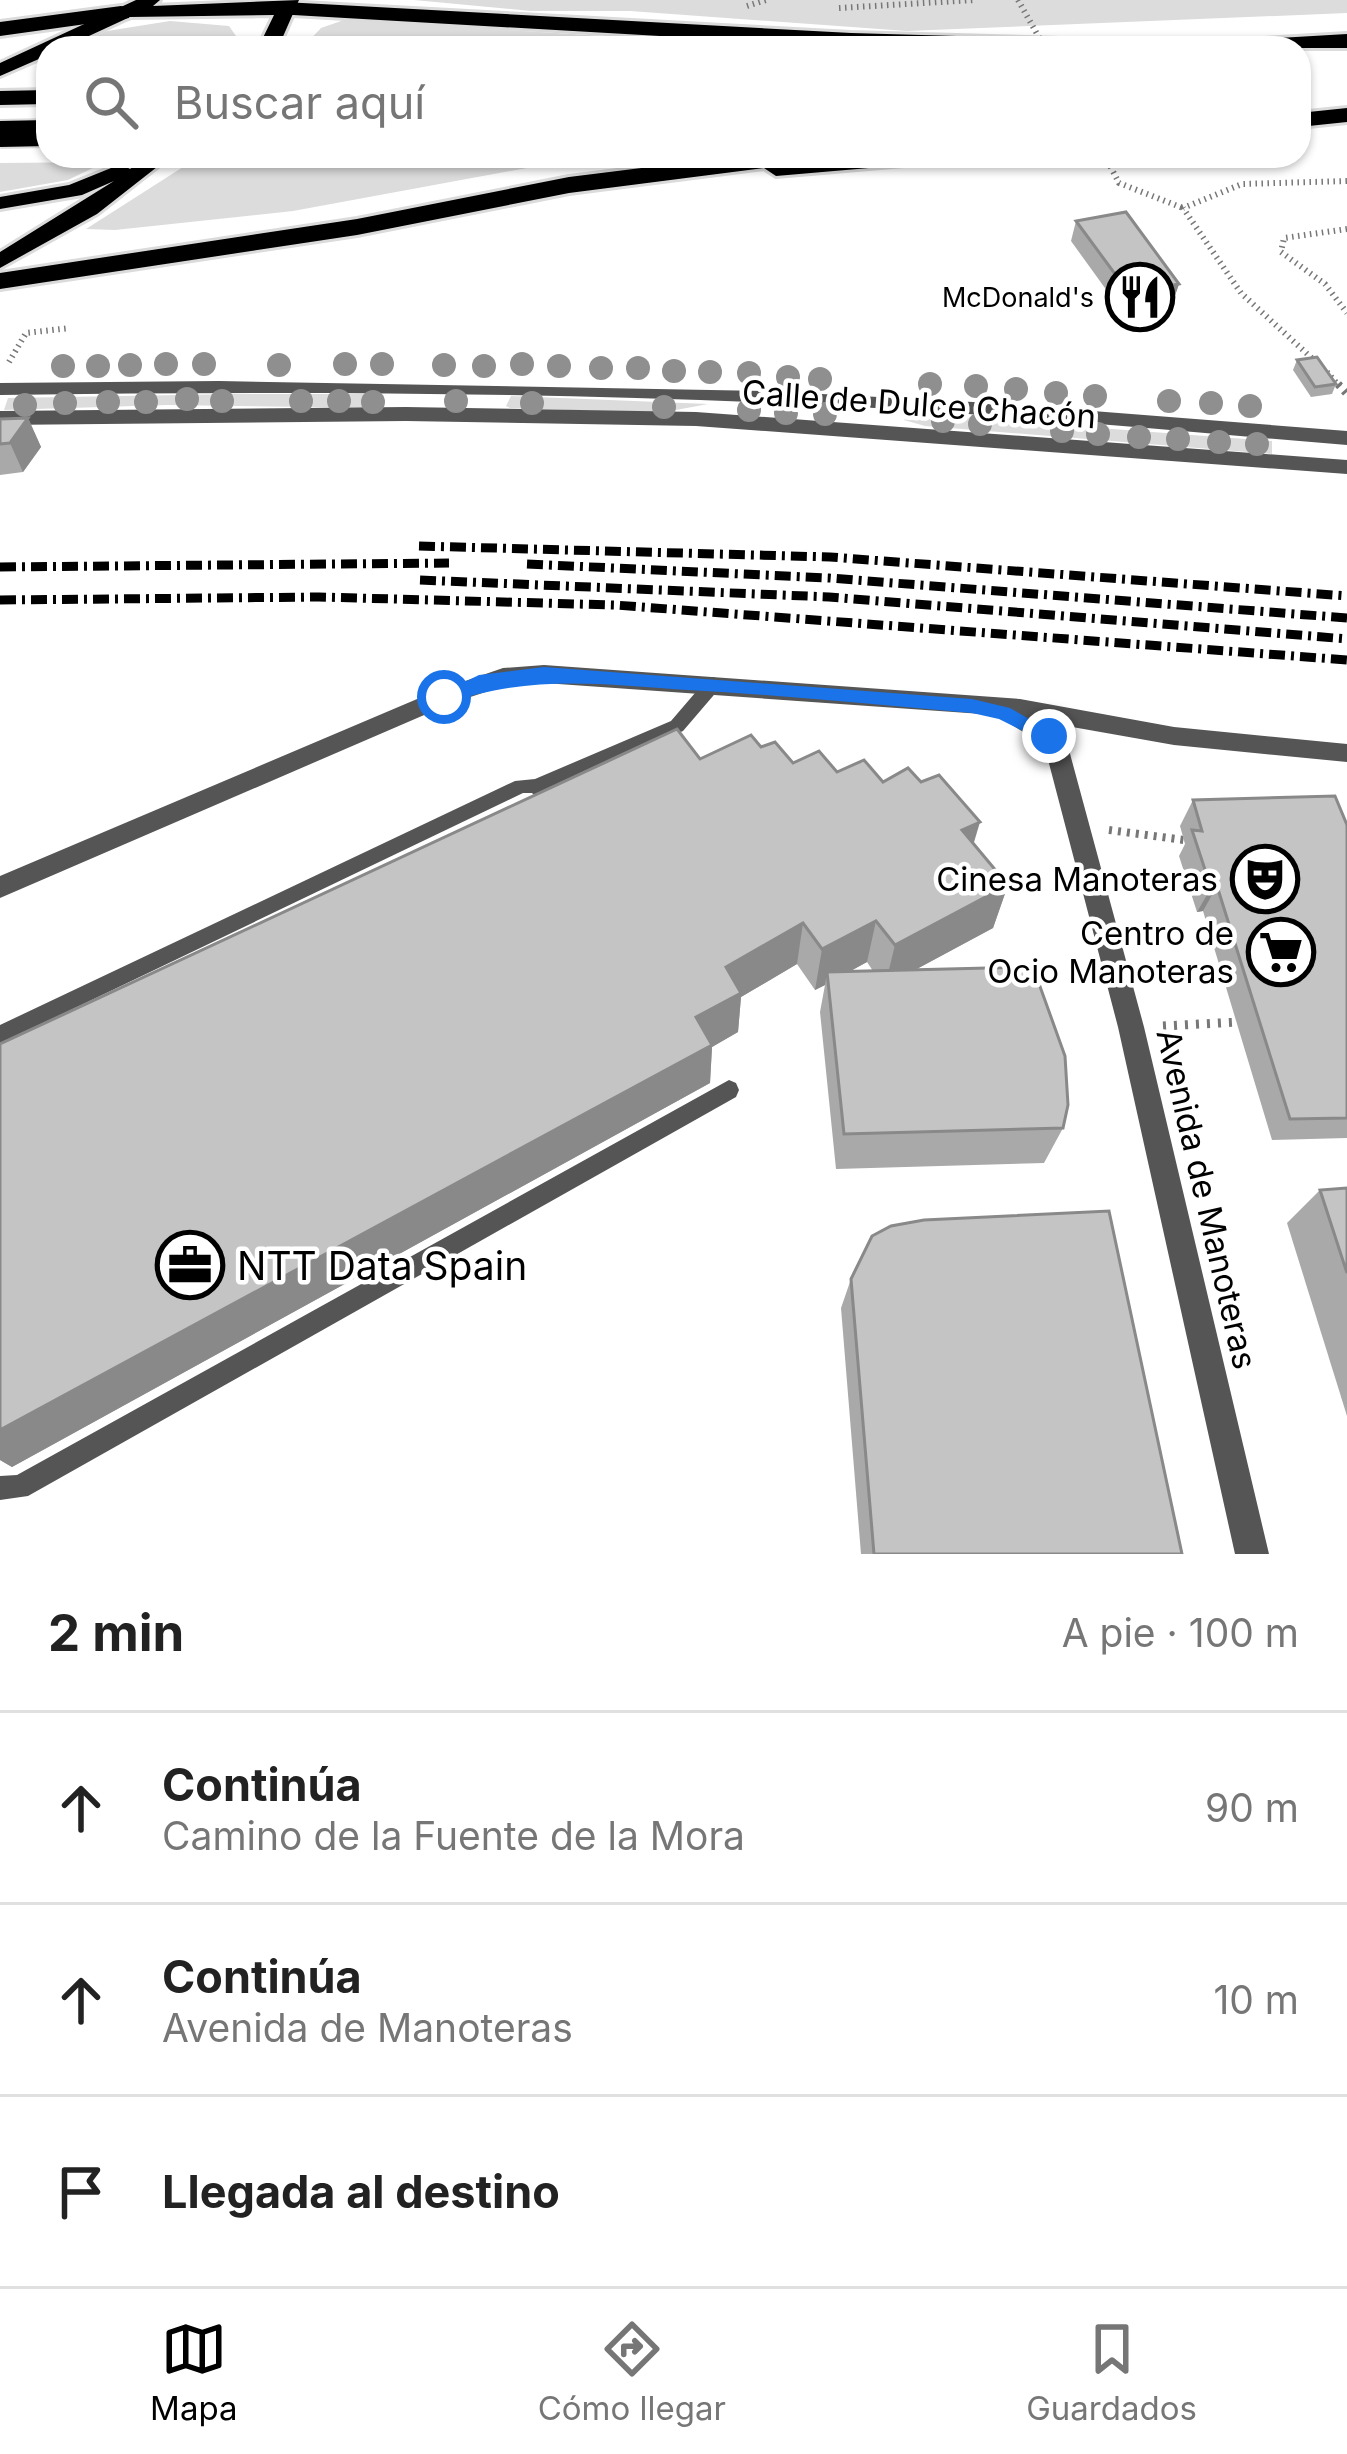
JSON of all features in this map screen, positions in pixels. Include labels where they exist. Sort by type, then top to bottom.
[{"type":"highway","points":[[370,0],[438,17]]},
{"type":"highway","points":[[287,4],[775,36]]},
{"type":"highway","points":[[0,28],[122,13]]},
{"type":"highway","points":[[1311,43],[1347,41]]},
{"type":"highway","points":[[1311,97],[1347,94]]},
{"type":"highway","points":[[0,98],[36,97]]},
{"type":"highway","points":[[1311,119],[1347,116]]},
{"type":"highway","points":[[0,134],[36,133]]},
{"type":"highway","points":[[0,281],[277,240],[568,185],[700,168]]},
{"type":"highway","points":[[676,171],[726,168]]},
{"type":"main road","points":[[73,36],[151,0]]},
{"type":"main road","points":[[122,13],[287,4],[273,36]]},
{"type":"main road","points":[[0,70],[36,53]]},
{"type":"main road","points":[[0,202],[74,190],[127,168]]},
{"type":"main road","points":[[0,261],[89,209],[141,168]]},
{"type":"street","name":"Calle de Dulce Chacón","points":[[0,388],[492,388],[880,403],[1347,438]]},
{"type":"street","points":[[486,415],[492,388]]},
{"type":"street","name":"Calle de Dulce Chacón","points":[[0,418],[486,415],[872,429],[1347,467]]},
{"type":"street","points":[[0,887],[479,682],[544,674],[1066,713],[1174,736],[1347,753]]},
{"type":"street","name":"Avenida de Manoteras","points":[[972,706],[1034,726],[1058,750],[1131,1027],[1252,1554]]},
{"type":"lane","points":[[0,1035],[520,786],[536,786],[677,726],[713,684]]},
{"type":"lane","points":[[536,786],[572,825]]},
{"type":"lane","points":[[0,1488],[19,1487],[198,1390],[729,1090]]},
{"type":"path","points":[[746,7],[766,0]]},
{"type":"path","points":[[1018,0],[1038,36]]},
{"type":"path","points":[[1111,168],[1119,183],[1183,208],[1204,250],[1263,320],[1324,368],[1347,394]]},
{"type":"path","points":[[1183,208],[1213,189],[1255,178],[1347,181]]},
{"type":"path","points":[[1347,229],[1284,238],[1281,252],[1324,284],[1347,314]]},
{"type":"path","points":[[9,362],[26,333],[70,328]]},
{"type":"path","points":[[1109,830],[1184,840]]},
{"type":"path","points":[[1158,1026],[1239,1022]]},
{"type":"shaded area","points":[[414,0],[1347,0],[1347,13],[907,31],[630,11],[531,11]]},
{"type":"shaded area","points":[[344,20],[603,36],[313,36]]},
{"type":"shaded area","points":[[170,21],[229,26],[236,36],[96,36]]},
{"type":"shaded area","points":[[0,163],[93,168],[68,180],[0,192]]},
{"type":"shaded area","points":[[181,168],[527,168],[293,211],[86,229]]},
{"type":"shaded area","points":[[380,394],[378,408],[167,405],[4,410],[8,398]]},
{"type":"shaded area","points":[[511,396],[708,404],[660,413],[510,408],[506,406]]},
{"type":"shaded area","points":[[912,414],[1272,441],[1272,454],[925,426],[904,420]]},
{"type":"building","points":[[1126,212],[1179,284],[1129,293],[1076,221]]},
{"type":"building","points":[[1317,357],[1336,384],[1315,387],[1297,360]]},
{"type":"building","points":[[28,418],[10,443],[0,444],[0,419]]},
{"type":"building","name":"NTT Data Spain","points":[[677,729],[700,759],[751,735],[761,747],[775,742],[793,763],[819,751],[837,772],[864,760],[883,782],[908,768],[921,782],[939,775],[980,822],[962,830],[1008,885],[895,945],[876,921],[822,949],[803,923],[726,967],[741,993],[696,1017],[712,1045],[0,1430],[0,1044]]},
{"type":"building","name":"Centro de Ocio Manoteras","points":[[1335,796],[1347,825],[1347,1118],[1290,1119],[1217,886],[1211,888],[1192,830],[1202,831],[1193,800]]},
{"type":"building","points":[[1033,967],[1065,1056],[1068,1105],[1063,1128],[844,1134],[827,972]]},
{"type":"building","points":[[1347,1188],[1347,1273],[1320,1190]]},
{"type":"building","points":[[1109,1211],[1182,1554],[874,1554],[851,1279],[872,1236],[891,1226],[924,1220]]},
{"type":"railway","points":[[419,546],[830,557],[1347,596]]},
{"type":"railway","points":[[0,567],[449,563]]},
{"type":"railway","points":[[527,564],[829,578],[1347,618]]},
{"type":"railway","points":[[420,580],[829,597],[1347,639]]},
{"type":"railway","points":[[0,600],[319,597],[615,605],[1347,660]]},
{"type":"place","name":"McDonald's","points":[[1140,297]]},
{"type":"place","name":"Cinesa Manoteras","points":[[1265,879]]},
{"type":"place","name":"Centro de Ocio Manoteras","points":[[1281,952]]},
{"type":"place","name":"NTT Data Spain","points":[[190,1265]]},
{"type":"route","points":[[444,697],[479,682],[544,674],[713,684],[972,706],[1003,713],[1049,736]]}]
